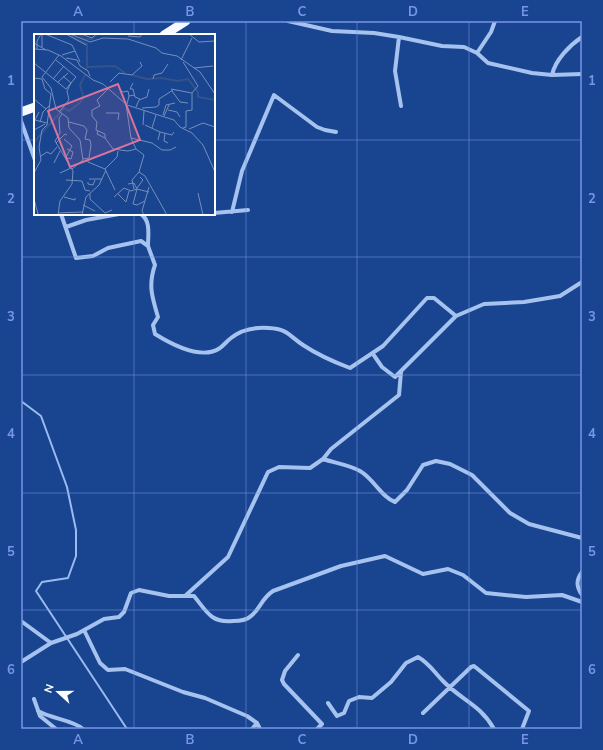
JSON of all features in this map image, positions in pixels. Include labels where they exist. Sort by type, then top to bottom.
[{"type":"highway","points":[[166,34],[186,21]]},
{"type":"highway","points":[[21,112],[34,107]]},
{"type":"street","points":[[288,21],[332,31],[399,36],[442,46],[464,47],[477,53],[488,62],[497,66],[532,73],[552,75],[582,74]]},
{"type":"street","points":[[477,53],[491,32],[494,21]]},
{"type":"street","points":[[399,36],[395,71],[401,106]]},
{"type":"street","points":[[552,75],[553,68],[582,37]]},
{"type":"street","points":[[232,212],[242,171],[274,95],[316,127],[336,132]]},
{"type":"street","points":[[21,121],[34,157]]},
{"type":"street","points":[[215,213],[248,210]]},
{"type":"street","points":[[60,215],[76,258],[93,256],[108,248],[141,241],[148,246]]},
{"type":"street","points":[[66,227],[86,220],[113,215]]},
{"type":"street","points":[[143,215],[149,226],[148,246],[155,266],[151,278],[151,296],[158,317],[153,325],[155,334],[190,352],[206,353],[219,349],[232,337],[249,329],[269,328],[286,331],[303,345],[330,360],[350,368],[373,354],[407,322],[427,298],[434,298],[456,316]]},
{"type":"street","points":[[373,354],[382,367],[395,378],[456,316],[484,304],[524,302],[560,296],[582,282]]},
{"type":"street","points":[[185,596],[228,557],[268,472],[279,467],[310,468],[323,459],[331,449],[399,395],[402,372]]},
{"type":"street","points":[[323,459],[360,471],[377,484],[387,499],[395,502],[407,490],[423,465],[436,460],[450,464],[472,475],[510,513],[529,524],[582,538]]},
{"type":"street","points":[[21,662],[51,642],[77,634],[104,619],[119,617],[124,612],[131,593],[139,590],[169,596],[194,596],[214,620],[222,622],[238,621],[250,618],[260,606],[264,597],[273,591],[341,566],[385,556],[423,574],[448,569],[463,574],[486,593],[526,597],[562,595],[582,602]]},
{"type":"street","points":[[582,572],[577,584],[582,595]]},
{"type":"street","points":[[21,621],[51,642]]},
{"type":"street","points":[[84,630],[100,663],[108,670],[125,670],[204,698],[247,716],[257,723],[260,729]]},
{"type":"street","points":[[298,655],[285,671],[282,680],[284,684],[322,724],[318,729]]},
{"type":"street","points":[[328,703],[337,716],[344,713],[349,701],[359,697],[372,698],[391,682],[406,663],[418,657],[426,661],[449,686],[478,707],[488,718],[494,729]]},
{"type":"street","points":[[423,713],[449,686],[471,667],[477,668],[529,712],[522,729]]},
{"type":"street","points":[[34,699],[38,711],[43,719],[56,729]]},
{"type":"street","points":[[38,711],[51,718],[72,723],[83,729]]},
{"type":"street","points":[[252,729],[257,723]]},
{"type":"waterway","points":[[21,401],[41,416],[67,487],[76,530],[76,556],[68,578],[42,582],[36,591],[127,729]]}]
